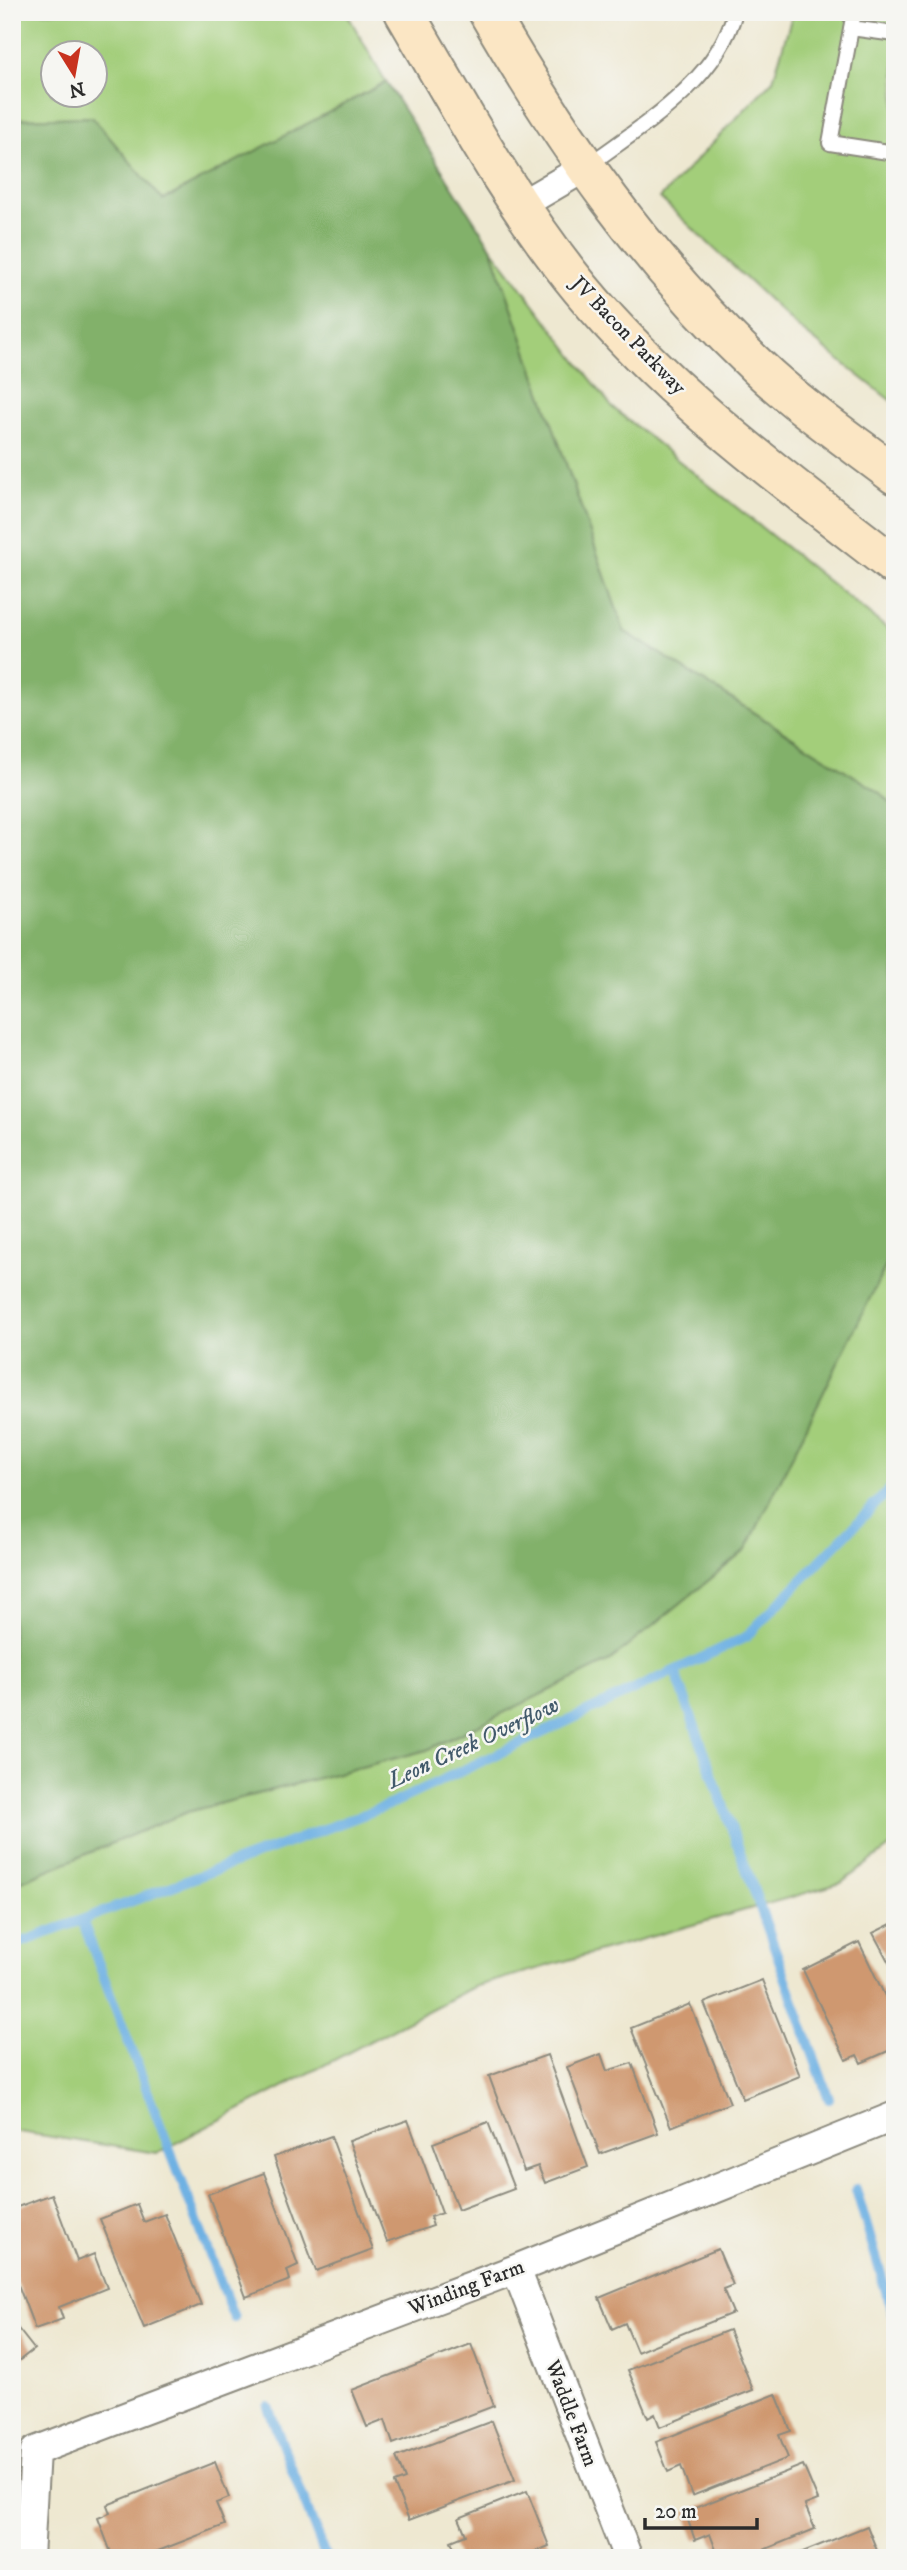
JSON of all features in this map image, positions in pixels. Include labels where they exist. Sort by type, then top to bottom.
[{"type":"main road","name":"JV Bacon Parkway","points":[[404,12],[521,205],[581,289],[702,411],[895,566]]},
{"type":"main road","points":[[488,12],[529,84],[584,168],[637,239],[759,368],[895,475]]},
{"type":"street","points":[[521,205],[584,168]]},
{"type":"street","name":"Winding Farm","points":[[29,2558],[35,2451],[516,2269],[895,2116]]},
{"type":"street","name":"Waddle Farm","points":[[516,2269],[628,2558]]},
{"type":"lane","points":[[584,168],[670,105],[705,67],[731,29],[735,12]]},
{"type":"lane","points":[[854,12],[830,143],[895,153]]},
{"type":"lane","points":[[851,28],[895,34]]},
{"type":"green space","points":[[12,12],[346,12],[386,82],[163,201],[92,117],[12,119]]},
{"type":"green space","points":[[793,12],[895,12],[895,404],[800,329],[660,198],[773,80]]},
{"type":"green space","points":[[386,82],[491,247],[624,631],[881,793],[895,807],[895,1247],[746,1550],[608,1662],[427,1750],[187,1812],[12,1885],[12,119],[92,117],[163,200]]},
{"type":"green space","points":[[491,247],[612,407],[895,635],[895,807],[881,793],[624,631]]},
{"type":"green space","points":[[895,1247],[895,1843],[841,1883],[473,1987],[157,2153],[12,2131],[12,1885],[187,1812],[427,1750],[608,1662],[746,1550]]},
{"type":"building","points":[[895,1922],[895,1974],[873,1933]]},
{"type":"building","points":[[859,1942],[895,2017],[895,2048],[861,2063],[857,2055],[846,2060],[803,1970]]},
{"type":"building","points":[[762,1980],[800,2076],[743,2099],[704,2003]]},
{"type":"building","points":[[690,2004],[730,2103],[671,2127],[631,2028]]},
{"type":"building","points":[[601,2054],[607,2071],[632,2063],[658,2133],[600,2154],[567,2067]]},
{"type":"building","points":[[547,2055],[588,2167],[545,2183],[538,2166],[524,2171],[489,2076]]},
{"type":"building","points":[[408,2120],[442,2213],[430,2217],[433,2226],[387,2242],[349,2141]]},
{"type":"building","points":[[488,2122],[514,2189],[458,2210],[433,2143]]},
{"type":"building","points":[[331,2136],[373,2250],[316,2271],[274,2157]]},
{"type":"building","points":[[264,2173],[298,2265],[287,2270],[290,2280],[246,2297],[208,2194]]},
{"type":"building","points":[[52,2194],[77,2261],[94,2254],[107,2288],[59,2307],[63,2319],[35,2329],[12,2269],[12,2209]]},
{"type":"building","points":[[137,2204],[144,2222],[165,2214],[201,2305],[144,2328],[100,2219]]},
{"type":"building","points":[[718,2249],[733,2285],[723,2289],[733,2313],[637,2352],[625,2323],[612,2329],[599,2298]]},
{"type":"building","points":[[12,2321],[34,2349],[12,2366]]},
{"type":"building","points":[[729,2330],[753,2390],[660,2427],[655,2414],[648,2418],[628,2370]]},
{"type":"building","points":[[471,2344],[494,2406],[393,2444],[385,2420],[367,2427],[352,2390]]},
{"type":"building","points":[[776,2394],[791,2431],[779,2435],[788,2458],[692,2496],[681,2466],[668,2472],[656,2442]]},
{"type":"building","points":[[492,2421],[515,2480],[409,2520],[394,2483],[405,2479],[396,2457]]},
{"type":"building","points":[[215,2462],[229,2498],[216,2503],[225,2525],[140,2558],[113,2558],[98,2518],[110,2513],[107,2505]]},
{"type":"building","points":[[803,2465],[818,2500],[805,2505],[815,2529],[744,2558],[719,2558],[710,2534],[695,2540],[685,2512]]},
{"type":"building","points":[[527,2491],[549,2546],[520,2558],[458,2558],[451,2541],[466,2535],[459,2518]]},
{"type":"building","points":[[867,2526],[880,2558],[788,2558]]},
{"type":"waterway","name":"Leon Creek Overflow","points":[[12,1946],[389,1805],[746,1637],[895,1484]]},
{"type":"waterway","points":[[675,1671],[829,2099]]},
{"type":"waterway","points":[[82,1920],[234,2318]]},
{"type":"waterway","points":[[856,2189],[895,2322]]},
{"type":"waterway","points":[[268,2407],[326,2558]]}]
